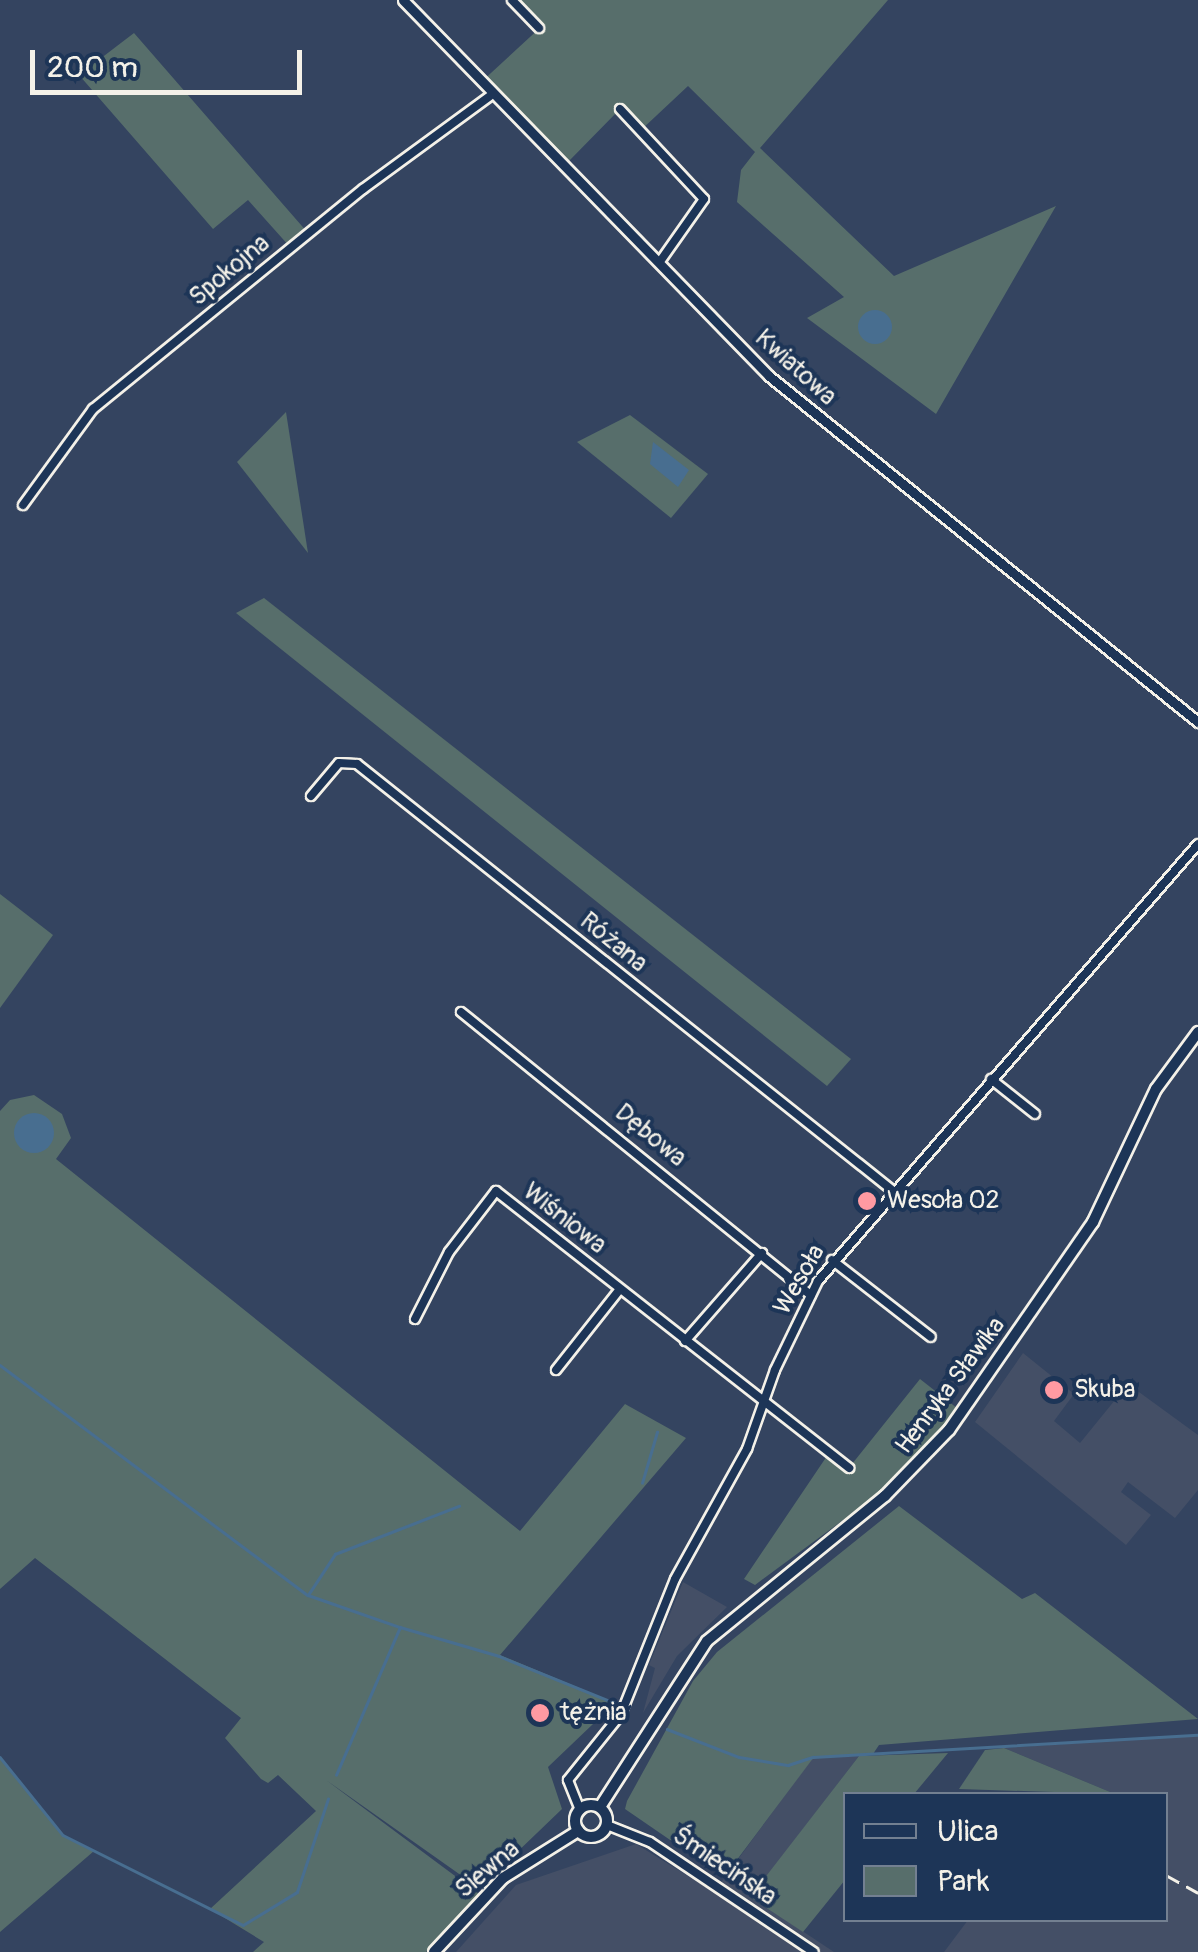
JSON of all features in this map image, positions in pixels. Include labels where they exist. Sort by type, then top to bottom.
[{"type":"main road","name":"Henryka Sławika","points":[[600,1807],[706,1641],[886,1496],[949,1430],[1093,1222],[1156,1089],[1198,1032]]},
{"type":"main road","points":[[600,1807],[607,1826],[595,1838],[578,1831],[580,1810],[600,1807]]},
{"type":"main road","name":"Siewna","points":[[434,1952],[502,1878],[578,1831]]},
{"type":"street","name":"Kwiatowa","points":[[403,0],[490,96],[799,401],[1198,722]]},
{"type":"street","points":[[512,0],[539,28]]},
{"type":"street","name":"Spokojna","points":[[22,506],[93,409],[363,188],[490,96]]},
{"type":"street","points":[[620,109],[704,199],[659,264]]},
{"type":"street","name":"Różana","points":[[311,796],[340,762],[357,764],[892,1190]]},
{"type":"street","name":"Wesoła","points":[[580,1810],[568,1780],[621,1714],[674,1579],[747,1449],[811,1294],[832,1260],[1198,844]]},
{"type":"street","name":"Dębowa","points":[[461,1012],[811,1294]]},
{"type":"street","points":[[991,1079],[1036,1114]]},
{"type":"street","name":"Wiśniowa","points":[[415,1319],[450,1252],[496,1191],[848,1468]]},
{"type":"street","points":[[684,1341],[762,1253]]},
{"type":"street","points":[[832,1260],[931,1337]]},
{"type":"street","points":[[556,1370],[620,1289]]},
{"type":"street","name":"Śmiecińska","points":[[607,1826],[650,1842],[814,1952]]},
{"type":"shaded area","points":[[875,310],[887,315],[892,327],[887,339],[875,344],[863,339],[858,327],[863,315]]},
{"type":"shaded area","points":[[653,442],[689,470],[678,487],[650,464]]},
{"type":"shaded area","points":[[34,1113],[48,1119],[54,1133],[48,1147],[34,1153],[20,1147],[14,1133],[20,1119]]},
{"type":"shaded area","points":[[1023,1353],[1074,1394],[1054,1421],[1080,1443],[1128,1384],[1198,1435],[1198,1490],[1175,1518],[1128,1482],[1121,1492],[1151,1515],[1126,1545],[975,1422]]},
{"type":"shaded area","points":[[683,1582],[727,1607],[677,1656],[643,1713],[655,1668],[649,1665]]},
{"type":"shaded area","points":[[1198,1735],[1198,1952],[944,1952],[966,1922],[1168,1922],[1168,1792],[1110,1792],[1004,1748]]},
{"type":"shaded area","points":[[859,1756],[751,1897],[834,1952],[456,1952],[516,1885],[636,1844],[714,1892],[813,1757]]},
{"type":"green space","points":[[520,0],[888,0],[760,148],[894,276],[1056,206],[936,414],[807,318],[844,297],[737,202],[741,170],[755,152],[688,86],[640,131],[619,110],[569,161],[558,163],[490,96],[479,84],[543,25]]},
{"type":"green space","points":[[134,33],[308,233],[290,247],[248,200],[213,229],[79,75]]},
{"type":"green space","points":[[286,412],[308,553],[237,462]]},
{"type":"green space","points":[[630,415],[708,474],[671,518],[577,442]]},
{"type":"green space","points":[[264,598],[851,1059],[827,1086],[236,613]]},
{"type":"green space","points":[[0,894],[53,935],[0,1008]]},
{"type":"green space","points":[[34,1095],[62,1114],[71,1138],[56,1159],[520,1531],[625,1404],[686,1438],[500,1655],[615,1703],[548,1767],[562,1809],[512,1857],[479,1888],[326,1780],[482,1896],[426,1952],[253,1952],[264,1942],[210,1909],[316,1811],[278,1775],[268,1783],[261,1779],[225,1738],[241,1718],[35,1558],[0,1589],[0,1111],[10,1100]]},
{"type":"green space","points":[[920,1379],[962,1412],[919,1464],[755,1585],[744,1579],[829,1453],[848,1469]]},
{"type":"green space","points":[[899,1506],[1022,1599],[1035,1593],[1198,1719],[879,1745],[873,1754],[814,1757],[724,1877],[625,1809],[627,1801],[693,1681],[717,1652]]},
{"type":"green space","points":[[1004,1748],[1110,1792],[959,1789],[985,1750]]},
{"type":"green space","points":[[948,1753],[916,1792],[843,1792],[843,1882],[803,1932],[750,1897],[859,1756]]},
{"type":"green space","points":[[0,1757],[63,1835],[94,1851],[0,1932]]},
{"type":"waterway","points":[[0,1365],[308,1595],[400,1627]]},
{"type":"waterway","points":[[642,1483],[657,1432]]},
{"type":"waterway","points":[[308,1595],[335,1554],[459,1506]]},
{"type":"waterway","points":[[336,1775],[400,1627],[499,1656],[615,1703]]},
{"type":"waterway","points":[[667,1729],[739,1757],[788,1765],[813,1757],[1198,1735]]},
{"type":"waterway","points":[[0,1757],[63,1835],[243,1925],[297,1892],[328,1799]]},
{"type":"railway","points":[[1168,1876],[1198,1893]]},
{"type":"place","name":"Wesoła 02","points":[[867,1201]]},
{"type":"place","name":"Skuba","points":[[1054,1390]]},
{"type":"place","name":"tężnia","points":[[540,1713]]}]
